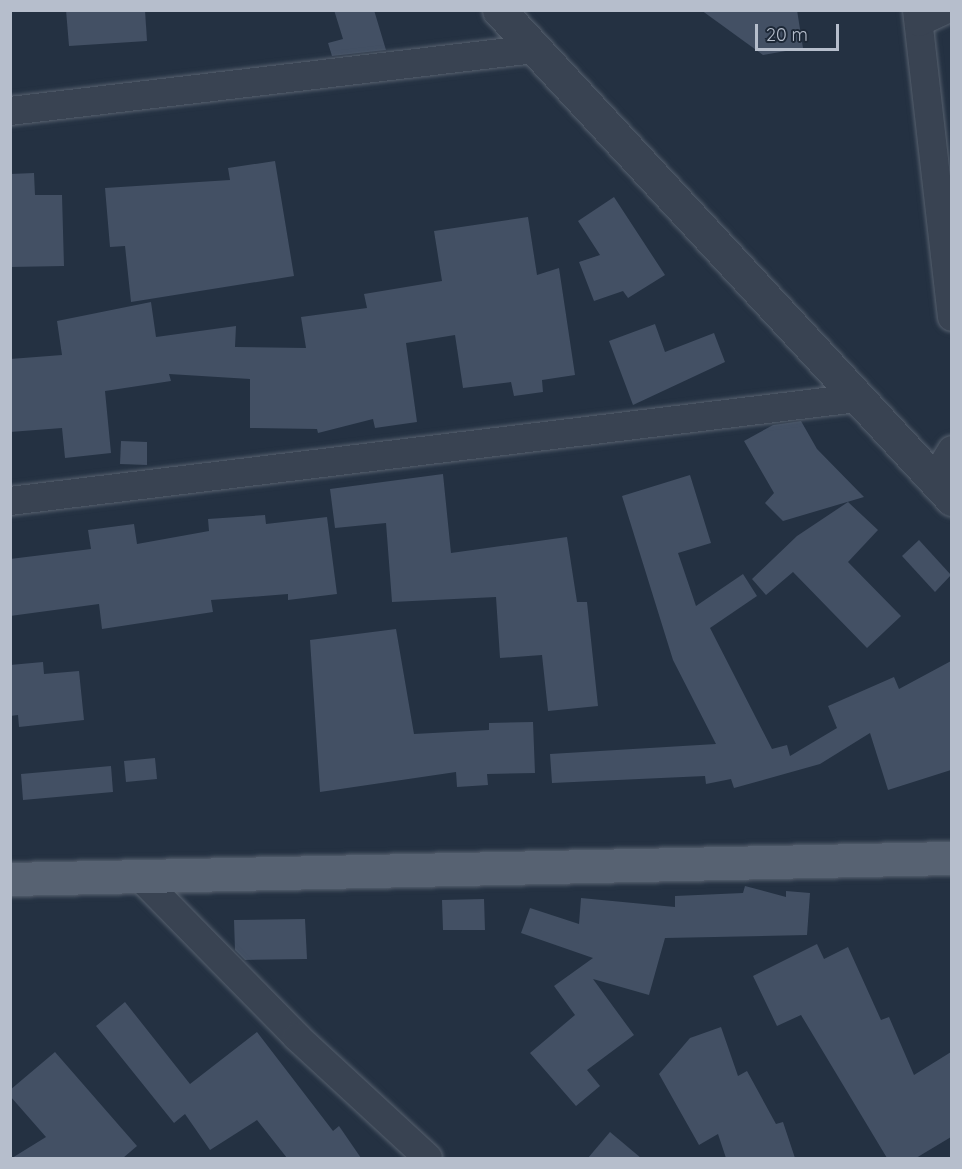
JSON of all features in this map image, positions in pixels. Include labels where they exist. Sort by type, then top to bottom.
[{"type":"main road","points":[[10,879],[951,858]]},
{"type":"street","points":[[499,10],[943,489]]},
{"type":"street","points":[[945,10],[918,16],[943,134],[951,317]]},
{"type":"street","points":[[10,111],[535,49]]},
{"type":"street","points":[[10,501],[857,398]]},
{"type":"street","points":[[943,489],[951,450]]},
{"type":"street","points":[[139,876],[297,1037],[428,1158]]},
{"type":"building","points":[[66,10],[145,10],[147,41],[69,46]]},
{"type":"building","points":[[334,10],[374,10],[386,50],[332,56],[328,43],[343,39]]},
{"type":"building","points":[[701,10],[797,10],[803,48],[763,55]]},
{"type":"building","points":[[275,161],[294,276],[131,302],[125,246],[110,247],[105,188],[230,180],[228,168]]},
{"type":"building","points":[[34,173],[35,195],[62,195],[64,266],[10,267],[10,174]]},
{"type":"building","points":[[614,197],[665,275],[628,298],[623,291],[594,301],[579,262],[600,255],[578,221]]},
{"type":"building","points":[[528,217],[537,275],[559,268],[575,375],[542,380],[543,392],[514,396],[511,382],[463,388],[455,335],[406,343],[417,422],[375,428],[373,419],[318,433],[317,429],[250,428],[250,379],[169,374],[171,381],[105,391],[111,453],[65,458],[62,428],[10,432],[10,359],[62,355],[57,321],[151,302],[156,337],[236,326],[235,347],[306,348],[301,317],[367,308],[364,294],[442,281],[434,231]]},
{"type":"building","points":[[655,324],[665,352],[714,333],[725,362],[633,405],[609,341]]},
{"type":"building","points":[[801,421],[817,449],[864,497],[783,521],[765,503],[774,493],[744,441],[773,425]]},
{"type":"building","points":[[121,441],[147,442],[147,465],[120,464]]},
{"type":"building","points":[[443,474],[451,553],[567,537],[577,602],[587,602],[598,706],[548,711],[542,655],[500,658],[496,597],[392,602],[386,523],[335,528],[330,489]]},
{"type":"building","points":[[690,475],[711,543],[678,553],[696,606],[743,574],[757,596],[710,628],[772,749],[787,745],[790,756],[837,728],[828,706],[894,677],[899,689],[951,661],[951,770],[888,790],[870,733],[820,764],[734,788],[731,779],[706,784],[705,776],[552,783],[550,754],[716,744],[673,660],[622,496]]},
{"type":"building","points":[[848,502],[878,530],[848,562],[901,616],[867,648],[793,572],[766,595],[752,579],[797,536]]},
{"type":"building","points":[[265,515],[266,524],[327,517],[337,594],[288,600],[288,594],[211,600],[213,612],[102,629],[99,604],[10,616],[10,559],[91,549],[88,530],[134,524],[137,544],[209,531],[208,519]]},
{"type":"building","points":[[919,540],[951,575],[935,592],[902,556]]},
{"type":"building","points":[[396,629],[414,734],[489,730],[489,723],[533,722],[535,773],[487,774],[488,785],[457,787],[456,772],[320,792],[310,640]]},
{"type":"building","points":[[43,662],[44,674],[79,671],[84,720],[19,727],[18,715],[10,716],[10,665]]},
{"type":"building","points":[[155,758],[157,779],[126,782],[124,761]]},
{"type":"building","points":[[111,766],[113,792],[23,800],[21,774]]},
{"type":"building","points":[[745,886],[786,897],[786,891],[810,893],[807,935],[665,938],[649,995],[593,979],[634,1035],[587,1070],[600,1086],[576,1106],[530,1053],[575,1015],[554,986],[593,958],[521,933],[530,908],[579,924],[581,898],[675,907],[675,896],[743,893]]},
{"type":"building","points":[[484,899],[485,930],[443,930],[442,900]]},
{"type":"building","points":[[305,919],[307,959],[245,960],[235,950],[234,920]]},
{"type":"building","points":[[817,944],[824,959],[848,947],[881,1020],[889,1017],[914,1075],[951,1052],[951,1137],[916,1158],[887,1158],[801,1015],[777,1026],[753,976]]},
{"type":"building","points":[[125,1002],[190,1084],[257,1032],[333,1131],[339,1126],[361,1158],[287,1158],[257,1120],[210,1150],[185,1114],[174,1123],[96,1026]]},
{"type":"building","points":[[721,1027],[738,1076],[747,1071],[776,1124],[783,1122],[795,1158],[726,1158],[718,1134],[699,1145],[659,1074],[690,1038]]},
{"type":"building","points":[[55,1052],[137,1146],[123,1158],[12,1158],[46,1137],[10,1096],[10,1090]]},
{"type":"building","points":[[610,1132],[641,1158],[588,1158]]}]
